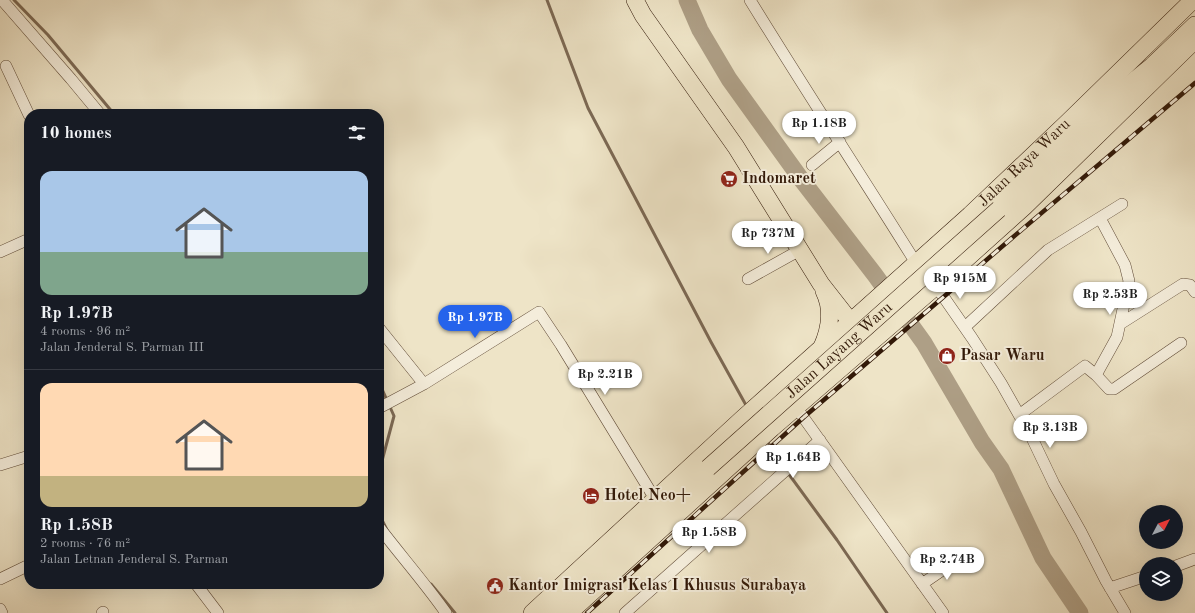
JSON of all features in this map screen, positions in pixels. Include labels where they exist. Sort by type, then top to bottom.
[{"type":"highway","points":[[635,0],[647,21],[736,147],[821,284],[826,294],[829,316],[826,338],[821,349]]},
{"type":"highway","name":"Jalan Raya Waru","points":[[532,613],[742,419],[970,215],[1193,0]]},
{"type":"highway","name":"Jalan Layang Waru","points":[[1120,92],[1146,60],[1195,12]]},
{"type":"highway","name":"Jalan Layang Waru","points":[[556,611],[708,468],[999,209],[1120,92],[1152,66],[1195,25]]},
{"type":"highway","name":"Jalan Raya Waru","points":[[556,611],[757,442],[936,286],[1024,207],[1195,40]]},
{"type":"highway","points":[[821,284],[839,297],[850,301],[870,304],[864,316],[867,322],[871,327],[877,330],[887,328]]},
{"type":"highway","points":[[821,284],[868,344]]},
{"type":"street","points":[[2,0],[96,109]]},
{"type":"street","points":[[750,0],[916,263]]},
{"type":"street","points":[[6,66],[27,109]]},
{"type":"street","points":[[812,165],[840,142]]},
{"type":"street","points":[[965,327],[1048,250],[1122,204]]},
{"type":"street","points":[[1096,375],[1115,342],[1129,281],[1125,265],[1100,218]]},
{"type":"street","points":[[0,252],[24,241]]},
{"type":"street","points":[[748,279],[800,250]]},
{"type":"street","points":[[1120,324],[1183,284],[1190,285],[1195,292]]},
{"type":"street","points":[[936,286],[965,327],[1001,383],[1031,436],[1054,484],[1110,588],[1126,613]]},
{"type":"street","points":[[384,406],[424,384],[539,312],[561,345],[655,499]]},
{"type":"street","points":[[384,334],[424,384]]},
{"type":"street","points":[[1019,415],[1085,366],[1109,389],[1114,389],[1181,343]]},
{"type":"street","points":[[796,407],[943,613]]},
{"type":"street","points":[[624,613],[820,440]]},
{"type":"street","points":[[0,465],[24,458]]},
{"type":"street","points":[[384,533],[446,613]]},
{"type":"street","points":[[922,584],[960,558]]},
{"type":"street","points":[[1183,563],[1195,559]]},
{"type":"street","points":[[0,579],[24,567]]},
{"type":"street","points":[[1110,588],[1139,578]]},
{"type":"street","points":[[200,589],[218,613]]},
{"type":"street","points":[[0,609],[2,613]]},
{"type":"waterway","points":[[14,0],[48,35],[110,109]]},
{"type":"waterway","points":[[547,0],[588,108],[711,342],[747,407]]},
{"type":"waterway","points":[[687,0],[700,30],[729,79],[801,179],[875,275],[924,343],[982,442],[1001,469],[1043,558],[1080,613]]},
{"type":"waterway","points":[[384,394],[394,416],[384,453]]},
{"type":"waterway","points":[[767,441],[785,468]]},
{"type":"waterway","points":[[788,473],[837,540],[887,613]]},
{"type":"waterway","points":[[384,524],[387,530]]},
{"type":"waterway","points":[[431,584],[455,613]]},
{"type":"railway","points":[[587,613],[804,417],[1195,83]]},
{"type":"place","name":"Indomaret","points":[[729,179]]},
{"type":"place","name":"Pasar Waru","points":[[947,356]]},
{"type":"place","name":"Hotel Neo+","points":[[591,496]]},
{"type":"place","name":"Kantor Imigrasi Kelas I Khusus Surabaya","points":[[495,586]]}]
